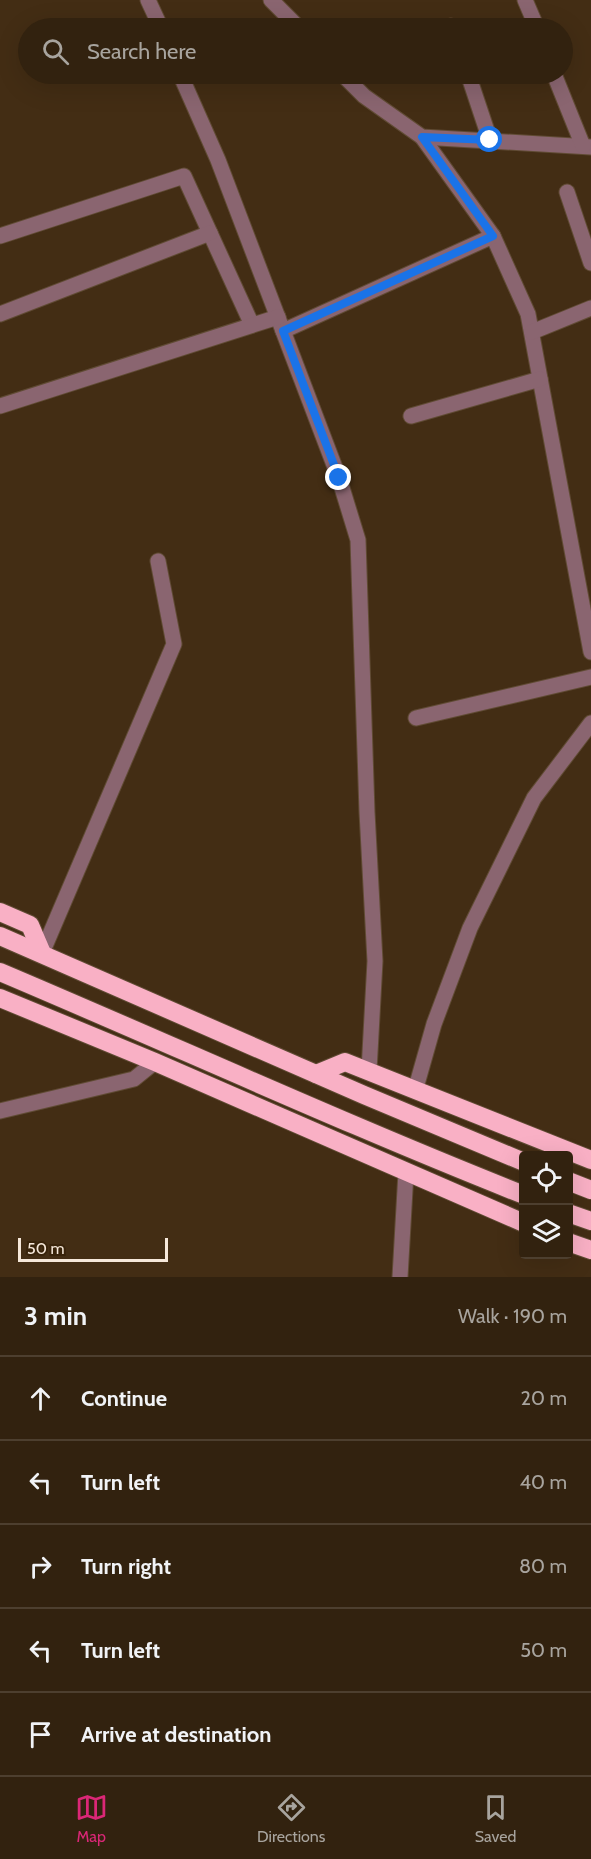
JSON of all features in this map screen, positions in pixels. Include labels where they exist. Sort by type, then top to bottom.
[{"type":"highway","points":[[0,912],[30,925],[42,953]]},
{"type":"highway","points":[[0,936],[519,1160]]},
{"type":"highway","points":[[0,972],[408,1149],[519,1193]]},
{"type":"highway","points":[[0,998],[155,1062],[519,1221]]},
{"type":"highway","points":[[155,1062],[165,1042]]},
{"type":"highway","points":[[316,1074],[345,1062],[591,1160]]},
{"type":"highway","points":[[364,1095],[369,1071]]},
{"type":"highway","points":[[406,1172],[415,1091]]},
{"type":"highway","points":[[573,1183],[591,1190]]},
{"type":"highway","points":[[573,1215],[591,1221]]},
{"type":"highway","points":[[573,1244],[591,1250]]},
{"type":"street","points":[[148,0],[156,18]]},
{"type":"street","points":[[271,0],[288,18]]},
{"type":"street","points":[[525,0],[533,18]]},
{"type":"street","points":[[184,84],[218,160],[281,324],[339,478],[358,540],[367,812],[375,961],[369,1071]]},
{"type":"street","points":[[352,84],[364,96],[422,137],[493,236],[528,314],[591,652]]},
{"type":"street","points":[[471,84],[490,140]]},
{"type":"street","points":[[422,137],[587,147],[559,84]]},
{"type":"street","points":[[0,236],[184,176],[252,326]]},
{"type":"street","points":[[567,192],[591,263]]},
{"type":"street","points":[[0,314],[210,233]]},
{"type":"street","points":[[0,406],[252,326],[281,324],[493,236]]},
{"type":"street","points":[[532,332],[591,308]]},
{"type":"street","points":[[411,416],[540,379]]},
{"type":"street","points":[[42,953],[174,644],[158,561]]},
{"type":"street","points":[[416,718],[591,677]]},
{"type":"street","points":[[415,1091],[434,1024],[470,928],[534,798],[591,723]]},
{"type":"street","points":[[0,1111],[134,1079],[155,1062]]},
{"type":"street","points":[[400,1277],[406,1172]]},
{"type":"route","points":[[339,478],[283,331],[493,236],[422,137],[490,140]]}]
